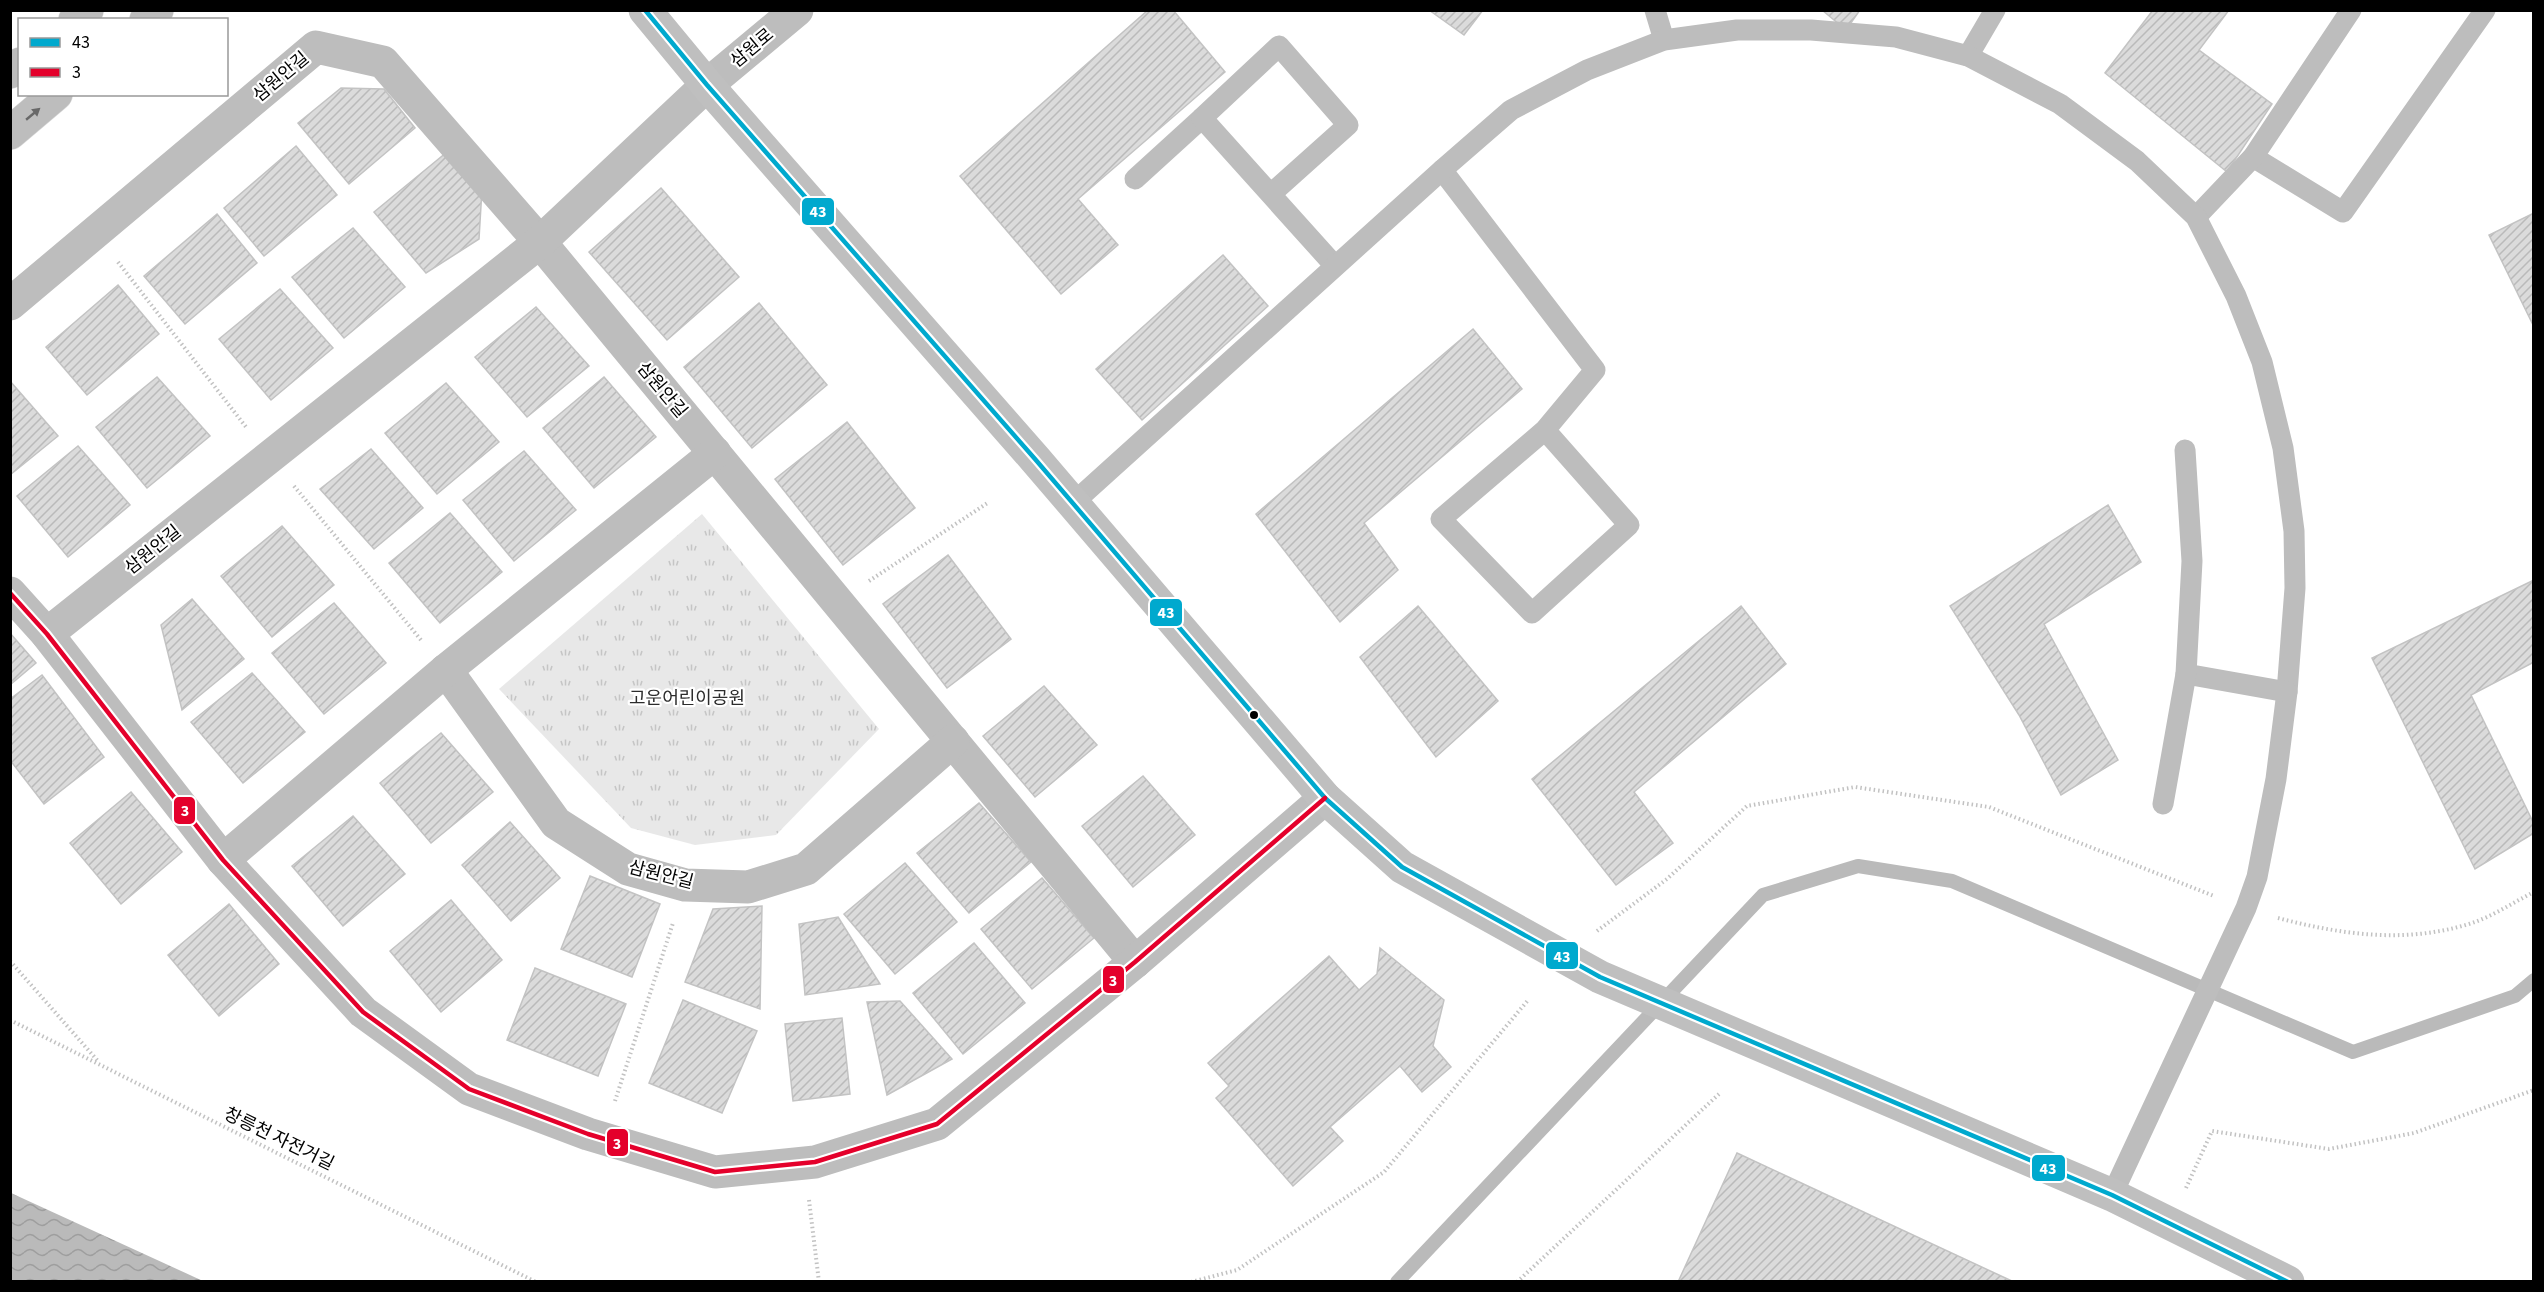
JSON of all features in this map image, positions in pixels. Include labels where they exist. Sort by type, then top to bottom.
[{"type":"main road","points":[[645,10],[707,85],[1035,459],[1325,798],[1402,867],[1600,977],[1731,1035],[2112,1195],[2288,1281]]},
{"type":"street","name":"삼원로","points":[[707,85],[797,10]]},
{"type":"street","name":"삼원안길","points":[[10,304],[316,47],[383,62],[540,242],[1135,962]]},
{"type":"street","name":"삼원안길","points":[[48,634],[540,242],[707,85]]},
{"type":"street","points":[[10,133],[54,96]]},
{"type":"street","points":[[223,860],[446,670],[715,453]]},
{"type":"street","points":[[10,593],[48,634],[223,860],[363,1012],[469,1089],[602,1138],[715,1172],[803,1164],[937,1124],[1135,962],[1325,798]]},
{"type":"street","name":"삼원안길","points":[[446,670],[556,823],[628,869],[685,885],[748,887],[806,869],[953,741]]},
{"type":"lane","points":[[1655,10],[1664,40]]},
{"type":"lane","points":[[1968,56],[1995,10]]},
{"type":"lane","points":[[2196,217],[2253,157],[2351,10]]},
{"type":"lane","points":[[2253,157],[2343,212],[2485,10]]},
{"type":"lane","points":[[1072,504],[1511,110],[1587,70],[1664,40],[1737,30],[1811,30],[1896,37],[1968,56],[2060,104],[2137,161],[2196,217],[2236,296],[2262,362],[2283,448],[2294,531],[2295,577],[2287,692],[2276,779],[2257,877],[2246,909],[2112,1195]]},
{"type":"lane","points":[[1135,179],[1279,46],[1348,125],[1271,194]]},
{"type":"lane","points":[[1202,118],[1335,266]]},
{"type":"lane","points":[[1442,170],[1595,370],[1545,430],[1441,519],[1532,613],[1629,525],[1545,430]]},
{"type":"lane","points":[[2163,804],[2186,674],[2192,561],[2185,450]]},
{"type":"lane","points":[[2186,674],[2287,692]]},
{"type":"path","points":[[838,602],[988,502]]},
{"type":"path","points":[[1597,931],[1667,879],[1747,806],[1855,787],[1989,807],[2246,909],[2318,928],[2373,937],[2423,934],[2474,923],[2534,891]]},
{"type":"path","points":[[602,1138],[685,885]]},
{"type":"path","points":[[10,961],[47,999],[100,1064]]},
{"type":"path","points":[[1191,1281],[1237,1270],[1384,1172],[1529,999]]},
{"type":"path","name":"창릉천 자전거길","points":[[10,1020],[536,1281]]},
{"type":"path","points":[[2186,1188],[2212,1131],[2329,1149],[2414,1133],[2534,1090]]},
{"type":"path","points":[[1517,1281],[1719,1094]]},
{"type":"path","points":[[803,1164],[815,1235],[819,1281]]},
{"type":"green space","name":"고운어린이공원","points":[[702,514],[879,729],[776,835],[695,845],[631,828],[499,689]]},
{"type":"water","points":[[11,1193],[203,1281],[11,1281]]},
{"type":"building","points":[[1148,10],[1173,10],[1225,72],[1078,199],[1118,245],[1061,294],[960,176]]},
{"type":"building","points":[[1429,10],[1483,10],[1464,35]]},
{"type":"building","points":[[1822,10],[1860,10],[1846,30]]},
{"type":"building","points":[[2153,10],[2229,10],[2199,50],[2272,104],[2227,172],[2105,73]]},
{"type":"building","points":[[341,88],[384,89],[415,128],[349,184],[298,123]]},
{"type":"building","points":[[296,146],[337,195],[264,256],[224,208]]},
{"type":"building","points":[[447,152],[482,189],[479,239],[426,273],[374,212]]},
{"type":"building","points":[[661,188],[739,277],[667,340],[589,252]]},
{"type":"building","points":[[2534,213],[2534,327],[2489,235]]},
{"type":"building","points":[[217,214],[257,263],[185,324],[144,276]]},
{"type":"building","points":[[353,228],[405,287],[344,338],[292,277]]},
{"type":"building","points":[[1223,255],[1268,306],[1142,420],[1096,369]]},
{"type":"building","points":[[118,285],[159,334],[87,395],[46,347]]},
{"type":"building","points":[[280,289],[333,348],[271,400],[219,339]]},
{"type":"building","points":[[759,303],[827,385],[752,448],[684,367]]},
{"type":"building","points":[[536,307],[589,366],[527,417],[475,357]]},
{"type":"building","points":[[1473,329],[1522,389],[1364,523],[1398,570],[1340,622],[1256,514]]},
{"type":"building","points":[[157,377],[210,436],[147,488],[96,427]]},
{"type":"building","points":[[604,377],[656,437],[594,488],[543,428]]},
{"type":"building","points":[[10,381],[58,436],[10,475]]},
{"type":"building","points":[[446,383],[499,442],[437,494],[385,433]]},
{"type":"building","points":[[847,422],[915,508],[843,565],[775,479]]},
{"type":"building","points":[[78,446],[130,505],[68,557],[17,496]]},
{"type":"building","points":[[371,449],[423,508],[374,549],[320,489]]},
{"type":"building","points":[[524,451],[576,510],[514,561],[463,500]]},
{"type":"building","points":[[2108,505],[2141,562],[2044,624],[2118,760],[2061,795],[2019,715],[1950,606]]},
{"type":"building","points":[[450,513],[502,572],[440,623],[389,563]]},
{"type":"building","points":[[282,526],[334,585],[272,637],[221,576]]},
{"type":"building","points":[[948,555],[1011,639],[947,688],[883,604]]},
{"type":"building","points":[[2534,580],[2534,662],[2471,695],[2534,824],[2534,833],[2475,869],[2372,658]]},
{"type":"building","points":[[192,599],[244,659],[182,710],[161,625]]},
{"type":"building","points":[[334,603],[386,663],[324,714],[272,653]]},
{"type":"building","points":[[1418,606],[1498,701],[1436,757],[1360,657]]},
{"type":"building","points":[[1741,606],[1786,664],[1634,792],[1673,843],[1616,885],[1532,779]]},
{"type":"building","points":[[10,633],[36,663],[10,685]]},
{"type":"building","points":[[252,673],[305,732],[243,783],[191,722]]},
{"type":"building","points":[[42,675],[104,757],[44,804],[10,760],[10,699]]},
{"type":"building","points":[[1044,686],[1097,745],[1035,797],[983,736]]},
{"type":"building","points":[[441,733],[493,792],[431,843],[380,783]]},
{"type":"building","points":[[1143,776],[1195,835],[1133,887],[1082,826]]},
{"type":"building","points":[[131,792],[182,852],[121,904],[70,843]]},
{"type":"building","points":[[979,803],[1031,862],[969,913],[917,853]]},
{"type":"building","points":[[353,816],[405,874],[343,926],[292,866]]},
{"type":"building","points":[[510,822],[560,878],[511,921],[462,865]]},
{"type":"building","points":[[905,863],[957,922],[895,974],[844,914]]},
{"type":"building","points":[[590,876],[660,904],[632,977],[561,949]]},
{"type":"building","points":[[1042,878],[1094,938],[1032,989],[981,929]]},
{"type":"building","points":[[451,900],[502,960],[441,1012],[390,951]]},
{"type":"building","points":[[229,904],[279,964],[219,1016],[168,955]]},
{"type":"building","points":[[762,906],[760,1009],[685,982],[713,909]]},
{"type":"building","points":[[838,917],[880,984],[805,995],[799,924]]},
{"type":"building","points":[[974,943],[1025,1003],[963,1054],[913,993]]},
{"type":"building","points":[[1380,948],[1444,1000],[1433,1046],[1451,1067],[1422,1092],[1400,1066],[1330,1127],[1343,1141],[1293,1186],[1216,1098],[1229,1086],[1208,1063],[1329,956],[1359,990],[1377,974]]},
{"type":"building","points":[[535,968],[626,1004],[598,1076],[507,1040]]},
{"type":"building","points":[[683,1000],[757,1031],[722,1113],[649,1083]]},
{"type":"building","points":[[900,1001],[952,1059],[887,1095],[867,1002]]},
{"type":"building","points":[[842,1018],[850,1094],[793,1101],[785,1024]]},
{"type":"building","points":[[1737,1153],[2014,1282],[1678,1282]]},
{"type":"waterway","points":[[1397,1282],[1763,895],[1858,866],[1952,881],[2353,1052],[2515,996],[2534,980]]},
{"type":"transit line","name":"43","points":[[645,10],[707,85],[1035,459],[1325,798],[1402,867],[1600,977],[2112,1195],[2288,1282]]},
{"type":"transit line","name":"3","points":[[10,593],[47,634],[223,860],[363,1012],[469,1089],[588,1134],[715,1172],[815,1162],[937,1124],[1135,962],[1325,798]]}]
